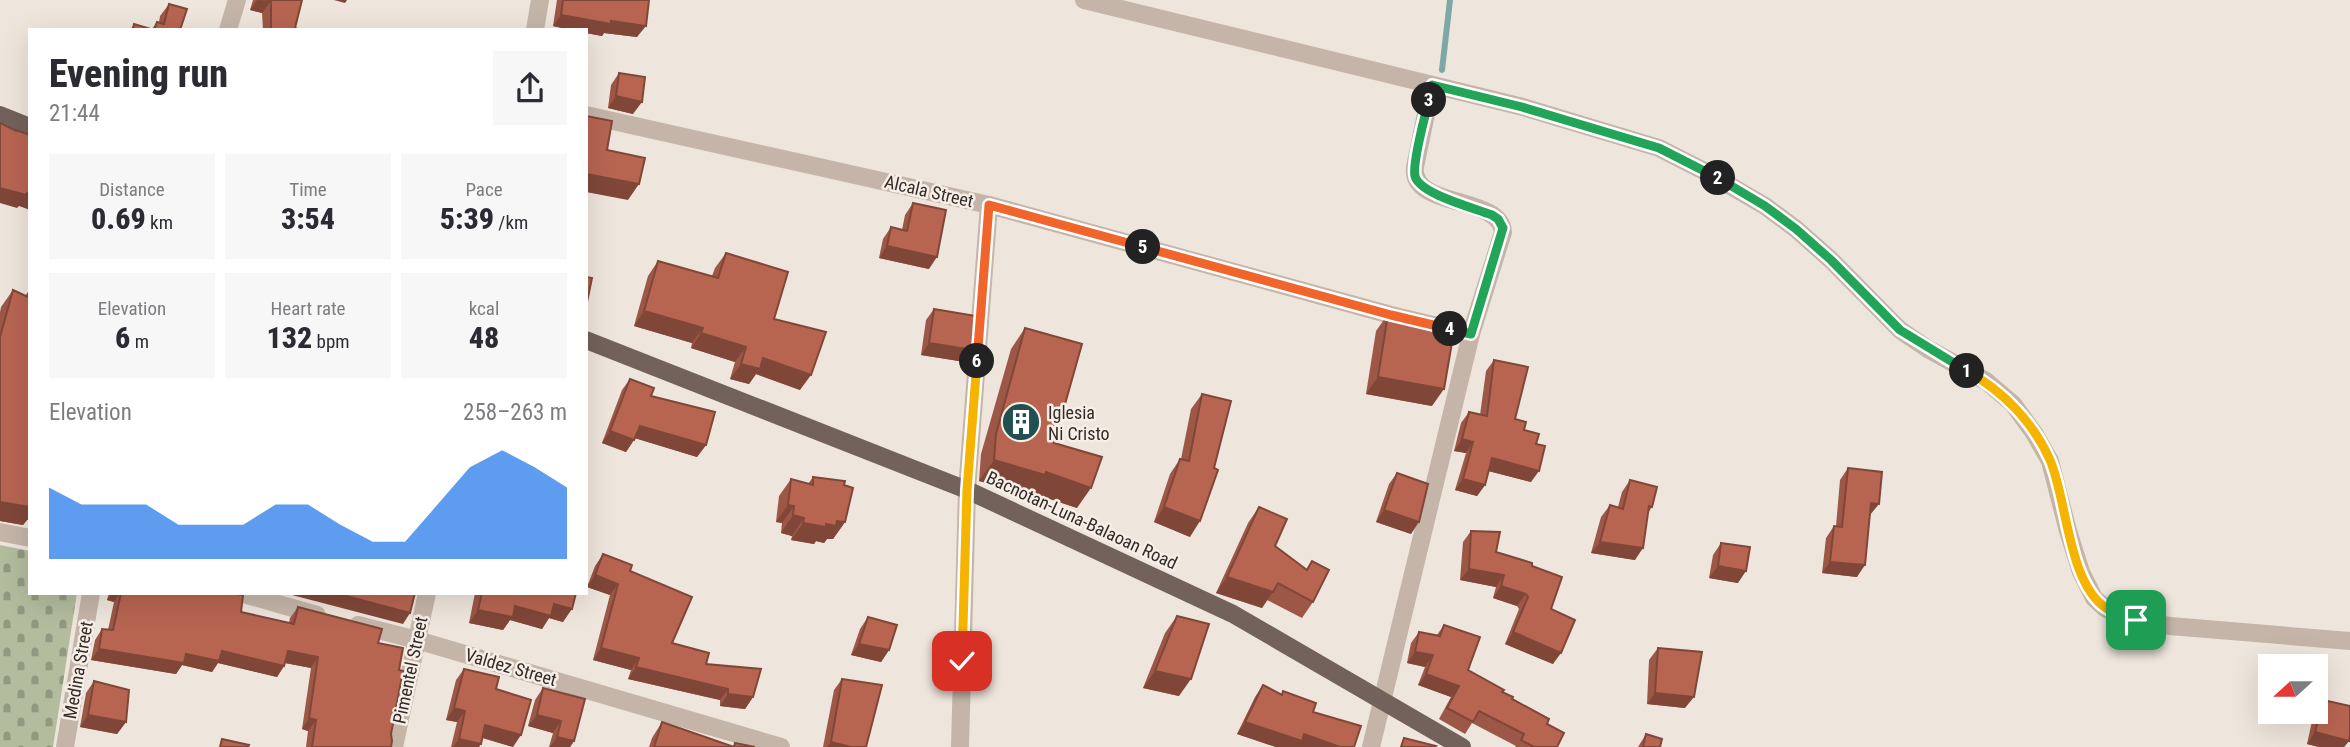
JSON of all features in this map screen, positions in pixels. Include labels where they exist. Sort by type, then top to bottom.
[{"type":"main road","points":[[0,116],[28,126]]},
{"type":"main road","name":"Bacnotan-Luna-Balaoan Road","points":[[588,341],[967,490],[1233,614],[1462,747]]},
{"type":"street","points":[[229,28],[237,0]]},
{"type":"street","points":[[535,28],[540,0]]},
{"type":"street","points":[[1084,0],[1522,107],[1659,148],[1754,199],[1796,229],[1831,260],[1900,330],[1986,382],[2013,404],[2050,461],[2081,572],[2094,598],[2105,608],[2119,616],[2170,626],[2350,641]]},
{"type":"street","points":[[1371,747],[1471,334],[1503,228],[1492,215],[1426,190],[1416,180],[1415,167],[1432,85]]},
{"type":"street","name":"Alcala Street","points":[[588,115],[989,205],[1391,315],[1471,334]]},
{"type":"street","points":[[960,747],[967,490],[989,205]]},
{"type":"street","points":[[0,532],[28,538]]},
{"type":"street","name":"Medina Street","points":[[65,747],[91,595]]},
{"type":"street","name":"Valdez Street","points":[[248,595],[417,640],[781,747]]},
{"type":"street","name":"Pimentel Street","points":[[394,747],[426,595]]},
{"type":"green space","points":[[0,545],[28,551],[28,595],[77,595],[53,747],[0,747]]},
{"type":"building","points":[[266,0],[302,0],[295,28],[271,28],[271,1]]},
{"type":"building","points":[[563,0],[649,0],[646,26],[611,21],[611,24],[561,15]]},
{"type":"building","points":[[169,4],[187,9],[181,28],[155,28],[157,22],[164,24]]},
{"type":"building","points":[[619,73],[645,77],[642,102],[616,96]]},
{"type":"building","points":[[588,116],[612,121],[607,150],[645,158],[639,184],[588,174]]},
{"type":"building","points":[[0,123],[28,134],[28,193],[0,188]]},
{"type":"building","points":[[913,203],[946,210],[937,257],[887,246],[891,227],[907,231]]},
{"type":"building","points":[[726,253],[788,272],[774,319],[826,332],[811,375],[763,358],[760,369],[741,364],[746,347],[701,333],[703,328],[644,311],[658,261],[718,278]]},
{"type":"building","points":[[588,277],[592,278],[588,297]]},
{"type":"building","points":[[13,290],[28,297],[28,507],[0,502],[0,337]]},
{"type":"building","points":[[934,309],[976,316],[973,350],[929,343]]},
{"type":"building","points":[[1388,314],[1455,325],[1444,389],[1378,377]]},
{"type":"building","points":[[1025,328],[1082,344],[1054,443],[1102,457],[1091,488],[1046,472],[1045,475],[994,460],[996,434]]},
{"type":"building","points":[[1494,360],[1528,367],[1515,419],[1526,422],[1524,430],[1539,434],[1536,444],[1545,446],[1539,471],[1492,458],[1485,485],[1463,479],[1473,442],[1462,439],[1469,412],[1487,416]]},
{"type":"building","points":[[630,379],[654,388],[651,396],[715,412],[706,445],[640,426],[634,440],[610,431]]},
{"type":"building","points":[[1202,394],[1231,401],[1214,468],[1218,470],[1200,521],[1164,507],[1180,459],[1189,461]]},
{"type":"building","points":[[1848,468],[1882,472],[1879,504],[1871,503],[1865,565],[1830,562],[1834,526],[1842,527]]},
{"type":"building","points":[[1397,473],[1428,484],[1419,522],[1384,510]]},
{"type":"building","points":[[813,477],[845,481],[844,485],[853,488],[845,522],[837,521],[836,526],[826,524],[826,527],[803,523],[804,518],[793,515],[794,506],[788,505],[791,479],[813,485]]},
{"type":"building","points":[[1630,480],[1657,487],[1652,507],[1649,506],[1643,548],[1600,542],[1610,505],[1623,509]]},
{"type":"building","points":[[1259,507],[1287,519],[1275,546],[1307,570],[1312,561],[1329,570],[1313,602],[1278,583],[1273,592],[1227,577]]},
{"type":"building","points":[[1471,531],[1500,532],[1496,552],[1532,563],[1532,566],[1562,577],[1551,609],[1575,620],[1561,653],[1513,632],[1528,597],[1501,586],[1504,575],[1469,569]]},
{"type":"building","points":[[1721,543],[1750,547],[1746,571],[1718,566]]},
{"type":"building","points":[[603,554],[632,565],[630,571],[692,597],[672,643],[709,653],[706,664],[761,669],[753,697],[728,694],[728,689],[636,667],[639,658],[601,648],[618,584],[595,575]]},
{"type":"building","points":[[121,595],[243,595],[241,612],[294,624],[298,607],[382,629],[378,643],[403,648],[399,670],[403,671],[391,747],[312,747],[316,720],[309,718],[318,657],[288,651],[284,666],[222,651],[219,661],[186,654],[184,663],[99,649],[102,629],[113,630]]},
{"type":"building","points":[[342,595],[414,595],[410,613]]},
{"type":"building","points":[[482,595],[576,595],[572,609],[554,604],[551,616],[515,606],[513,617],[478,610]]},
{"type":"building","points":[[1177,616],[1209,624],[1191,679],[1155,671]]},
{"type":"building","points":[[868,617],[897,625],[889,650],[859,644]]},
{"type":"building","points":[[1444,625],[1480,637],[1468,670],[1549,719],[1547,724],[1564,733],[1557,747],[1534,747],[1521,740],[1524,734],[1479,711],[1473,722],[1447,708],[1459,686],[1426,674],[1433,655],[1415,652],[1419,632],[1440,636]]},
{"type":"building","points":[[1658,648],[1702,652],[1694,697],[1655,693]]},
{"type":"building","points":[[464,669],[499,677],[496,689],[531,700],[521,735],[485,725],[481,744],[459,739],[465,711],[454,708]]},
{"type":"building","points":[[842,679],[882,685],[866,747],[851,747],[831,742]]},
{"type":"building","points":[[94,681],[129,690],[126,722],[88,715]]},
{"type":"building","points":[[1263,685],[1282,695],[1283,691],[1316,703],[1313,712],[1361,726],[1354,747],[1340,747],[1304,734],[1302,741],[1245,722]]},
{"type":"building","points":[[543,688],[585,699],[574,741],[557,737],[561,721],[537,715]]},
{"type":"building","points":[[2328,701],[2350,706],[2349,741],[2315,732],[2317,724],[2328,724]]},
{"type":"building","points":[[662,722],[734,747],[654,747]]},
{"type":"building","points":[[1646,734],[1662,739],[1660,747],[1643,747]]},
{"type":"building","points":[[1404,738],[1436,746],[1401,747]]},
{"type":"building","points":[[222,739],[249,745],[220,747]]},
{"type":"building","points":[[735,743],[755,747],[734,747]]},
{"type":"waterway","points":[[1442,70],[1450,0]]},
{"type":"place","name":"Iglesia Ni Cristo","points":[[1021,422]]},
{"type":"route","points":[[962,661],[967,490],[989,205],[1391,315],[1471,334],[1503,228],[1492,215],[1426,190],[1416,180],[1415,167],[1432,85],[1522,107],[1659,148],[1765,206],[1796,229],[1831,260],[1900,330],[1986,382],[2013,404],[2050,461],[2081,572],[2094,598],[2119,616],[2136,620]]}]
